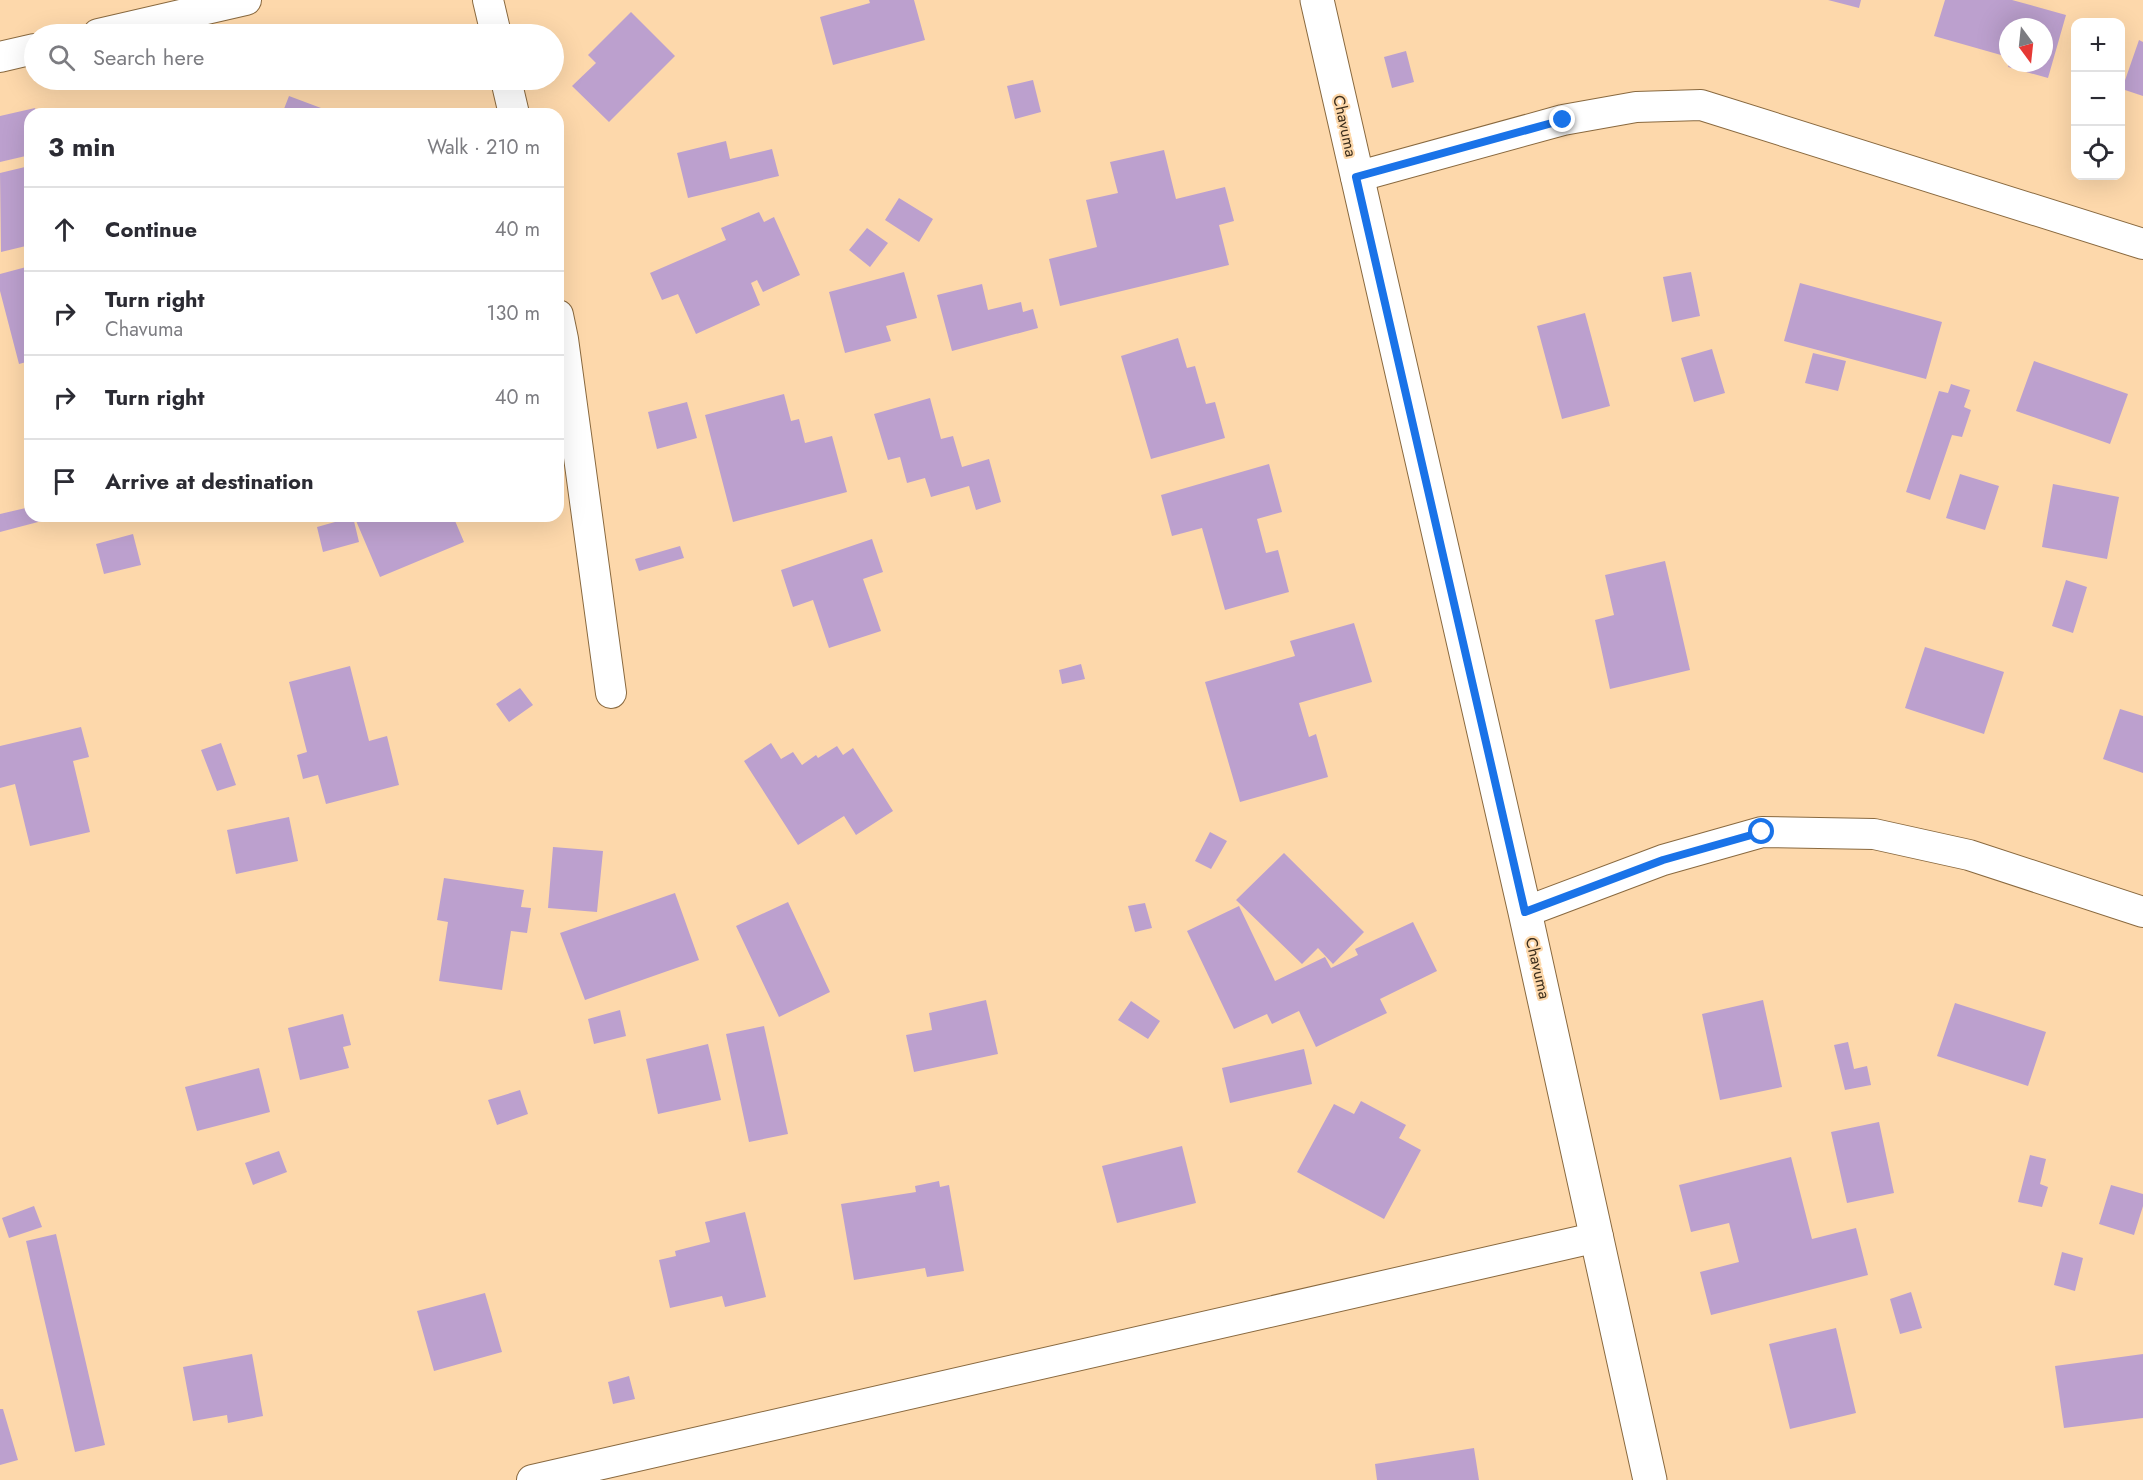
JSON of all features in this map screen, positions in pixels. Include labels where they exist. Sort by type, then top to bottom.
[{"type":"street","points":[[142,24],[246,0]]},
{"type":"street","points":[[488,0],[494,24]]},
{"type":"street","name":"Chavuma","points":[[1317,0],[1525,912],[1650,1480]]},
{"type":"street","points":[[0,57],[24,51]]},
{"type":"street","points":[[508,90],[513,108]]},
{"type":"street","points":[[1356,177],[1563,120],[1636,107],[1701,105],[2143,244]]},
{"type":"street","points":[[564,346],[611,693]]},
{"type":"street","points":[[1525,912],[1663,860],[1762,832],[1874,834],[1969,855],[2143,912]]},
{"type":"street","points":[[532,1480],[1598,1237]]},
{"type":"building","points":[[869,0],[914,0],[925,40],[833,65],[820,17],[870,3]]},
{"type":"building","points":[[1828,0],[1861,0],[1859,8]]},
{"type":"building","points":[[1945,0],[2012,0],[2066,15],[2053,60],[2053,18],[1999,18],[1999,54],[1934,36]]},
{"type":"building","points":[[631,12],[675,56],[609,122],[572,86],[596,63],[588,55]]},
{"type":"building","points":[[2139,40],[2143,42],[2143,96],[2125,90],[2125,80]]},
{"type":"building","points":[[1406,51],[1414,82],[1392,88],[1384,57]]},
{"type":"building","points":[[2026,72],[2050,72],[2048,78]]},
{"type":"building","points":[[1033,80],[1041,112],[1015,119],[1007,86]]},
{"type":"building","points":[[289,96],[321,108],[284,108]]},
{"type":"building","points":[[24,111],[24,156],[0,162],[0,116]]},
{"type":"building","points":[[726,141],[730,159],[772,149],[779,176],[688,198],[677,153]]},
{"type":"building","points":[[1164,150],[1176,199],[1225,187],[1234,221],[1219,225],[1229,265],[1060,306],[1049,259],[1097,247],[1086,200],[1118,193],[1110,162]]},
{"type":"building","points":[[24,167],[24,246],[1,252],[0,173]]},
{"type":"building","points":[[899,198],[933,219],[919,242],[885,220]]},
{"type":"building","points":[[759,212],[764,222],[774,217],[800,275],[763,292],[757,280],[751,283],[760,305],[696,334],[678,294],[662,300],[650,273],[726,240],[721,228]]},
{"type":"building","points":[[867,228],[888,243],[870,267],[849,250]]},
{"type":"building","points":[[24,268],[24,363],[19,364],[0,291],[0,274]]},
{"type":"building","points":[[904,272],[917,318],[886,326],[891,341],[845,353],[829,292]]},
{"type":"building","points":[[1691,272],[1700,316],[1672,322],[1663,277]]},
{"type":"building","points":[[1800,283],[1942,322],[1926,379],[1784,341]]},
{"type":"building","points":[[982,284],[988,310],[1021,302],[1023,312],[1033,309],[1038,328],[952,351],[937,295]]},
{"type":"building","points":[[1585,313],[1610,406],[1562,419],[1537,326]]},
{"type":"building","points":[[1178,338],[1187,368],[1195,366],[1206,404],[1215,402],[1225,438],[1151,459],[1121,356]]},
{"type":"building","points":[[1712,349],[1725,393],[1694,402],[1681,358]]},
{"type":"building","points":[[1813,353],[1846,361],[1838,391],[1805,383]]},
{"type":"building","points":[[2034,361],[2128,394],[2110,444],[2016,411]]},
{"type":"building","points":[[1951,384],[1970,390],[1964,407],[1971,410],[1962,437],[1952,435],[1930,500],[1906,492],[1939,391],[1948,393]]},
{"type":"building","points":[[784,394],[791,421],[799,419],[805,443],[832,436],[847,492],[733,522],[705,415]]},
{"type":"building","points":[[930,398],[941,439],[953,436],[962,467],[989,459],[1001,502],[976,510],[969,486],[931,497],[925,478],[907,483],[900,457],[888,460],[874,414]]},
{"type":"building","points":[[687,402],[697,438],[657,449],[648,412]]},
{"type":"building","points":[[1269,464],[1282,512],[1257,519],[1266,553],[1278,550],[1289,592],[1225,610],[1202,528],[1172,536],[1161,495]]},
{"type":"building","points":[[1960,474],[1999,486],[1985,530],[1946,518]]},
{"type":"building","points":[[2053,484],[2119,497],[2107,559],[2042,547]]},
{"type":"building","points":[[24,508],[24,522],[38,522],[0,532],[0,514]]},
{"type":"building","points":[[335,522],[354,522],[359,542],[323,552],[317,527]]},
{"type":"building","points":[[357,522],[456,522],[464,542],[380,577]]},
{"type":"building","points":[[133,534],[141,565],[104,574],[96,544]]},
{"type":"building","points":[[872,539],[883,572],[863,579],[881,631],[829,648],[813,600],[793,607],[781,570]]},
{"type":"building","points":[[680,546],[684,558],[639,571],[635,559]]},
{"type":"building","points":[[1665,561],[1690,670],[1610,689],[1595,620],[1614,615],[1605,575]]},
{"type":"building","points":[[2066,580],[2087,587],[2073,633],[2052,626]]},
{"type":"building","points":[[1354,623],[1372,682],[1299,703],[1309,737],[1316,734],[1328,777],[1240,802],[1205,682],[1295,656],[1290,641]]},
{"type":"building","points":[[1925,647],[2004,672],[1984,734],[1905,708]]},
{"type":"building","points":[[1081,664],[1085,679],[1062,684],[1059,670]]},
{"type":"building","points":[[350,666],[369,741],[387,736],[399,785],[326,804],[318,775],[303,779],[297,755],[307,752],[289,682]]},
{"type":"building","points":[[520,688],[533,705],[509,722],[496,704]]},
{"type":"building","points":[[2120,709],[2143,716],[2143,773],[2103,759]]},
{"type":"building","points":[[81,727],[89,757],[73,761],[90,832],[30,846],[15,784],[0,788],[0,746]]},
{"type":"building","points":[[221,743],[236,785],[217,791],[201,750]]},
{"type":"building","points":[[771,743],[781,759],[793,752],[802,765],[816,755],[818,758],[837,746],[843,755],[853,748],[893,811],[856,835],[844,816],[798,845],[744,761]]},
{"type":"building","points":[[289,817],[298,861],[236,874],[227,830]]},
{"type":"building","points":[[1210,832],[1227,841],[1211,869],[1195,861]]},
{"type":"building","points":[[553,847],[603,851],[597,912],[548,908]]},
{"type":"building","points":[[1284,853],[1364,932],[1333,964],[1318,948],[1302,964],[1236,900]]},
{"type":"building","points":[[444,878],[524,890],[521,907],[531,908],[527,933],[511,931],[502,990],[439,981],[448,922],[437,920]]},
{"type":"building","points":[[675,893],[699,960],[585,1000],[560,933]]},
{"type":"building","points":[[788,902],[830,992],[779,1017],[736,926]]},
{"type":"building","points":[[1145,903],[1152,928],[1135,932],[1128,906]]},
{"type":"building","points":[[1239,906],[1275,981],[1325,957],[1331,968],[1358,955],[1355,949],[1413,922],[1437,971],[1380,999],[1387,1013],[1316,1047],[1299,1011],[1272,1024],[1267,1014],[1234,1029],[1187,931]]},
{"type":"building","points":[[986,1000],[998,1054],[914,1072],[906,1035],[932,1030],[929,1013]]},
{"type":"building","points":[[1763,1000],[1782,1087],[1720,1100],[1702,1014]]},
{"type":"building","points":[[1131,1001],[1160,1021],[1148,1039],[1118,1020]]},
{"type":"building","points":[[1955,1003],[2046,1032],[2028,1086],[1937,1056]]},
{"type":"building","points":[[620,1010],[626,1036],[594,1044],[588,1019]]},
{"type":"building","points":[[343,1014],[351,1045],[343,1047],[349,1068],[300,1080],[288,1028]]},
{"type":"building","points":[[764,1026],[788,1134],[749,1142],[726,1034]]},
{"type":"building","points":[[1848,1042],[1854,1069],[1867,1066],[1871,1085],[1845,1090],[1834,1045]]},
{"type":"building","points":[[708,1044],[721,1100],[658,1114],[646,1059]]},
{"type":"building","points":[[1304,1049],[1312,1084],[1230,1103],[1222,1068]]},
{"type":"building","points":[[259,1068],[270,1112],[197,1131],[185,1087]]},
{"type":"building","points":[[520,1090],[528,1114],[497,1125],[488,1100]]},
{"type":"building","points":[[1361,1101],[1406,1125],[1399,1138],[1421,1150],[1384,1219],[1297,1172],[1334,1104],[1354,1114]]},
{"type":"building","points":[[1879,1122],[1894,1193],[1847,1203],[1831,1132]]},
{"type":"building","points":[[1182,1146],[1196,1203],[1117,1223],[1102,1166]]},
{"type":"building","points":[[279,1151],[287,1172],[253,1185],[245,1163]]},
{"type":"building","points":[[2030,1155],[2046,1159],[2040,1184],[2048,1187],[2042,1207],[2018,1202]]},
{"type":"building","points":[[1791,1157],[1812,1239],[1856,1228],[1868,1275],[1711,1315],[1700,1272],[1739,1262],[1729,1223],[1691,1232],[1679,1185]]},
{"type":"building","points":[[939,1181],[940,1187],[949,1185],[964,1271],[927,1277],[925,1268],[854,1280],[841,1204],[916,1192],[915,1186]]},
{"type":"building","points":[[2111,1185],[2143,1194],[2143,1206],[2134,1235],[2099,1224]]},
{"type":"building","points":[[34,1206],[42,1227],[9,1238],[2,1218]]},
{"type":"building","points":[[745,1212],[766,1297],[725,1307],[722,1296],[670,1308],[659,1260],[676,1256],[675,1251],[710,1242],[705,1222]]},
{"type":"building","points":[[56,1234],[105,1445],[75,1452],[26,1241]]},
{"type":"building","points":[[2062,1252],[2083,1258],[2075,1291],[2054,1285]]},
{"type":"building","points":[[1911,1292],[1922,1328],[1900,1334],[1890,1299]]},
{"type":"building","points":[[485,1293],[502,1352],[434,1371],[417,1311]]},
{"type":"building","points":[[1836,1328],[1856,1413],[1790,1429],[1769,1344]]},
{"type":"building","points":[[252,1354],[263,1416],[228,1423],[227,1415],[193,1421],[183,1367]]},
{"type":"building","points":[[2143,1354],[2143,1418],[2064,1428],[2055,1366]]},
{"type":"building","points":[[629,1376],[635,1399],[613,1404],[608,1382]]},
{"type":"building","points":[[0,1409],[3,1409],[18,1460],[0,1465]]},
{"type":"building","points":[[1474,1448],[1479,1480],[1377,1480],[1375,1464]]},
{"type":"route","points":[[1563,120],[1356,177],[1525,912],[1663,860],[1762,832]]}]
